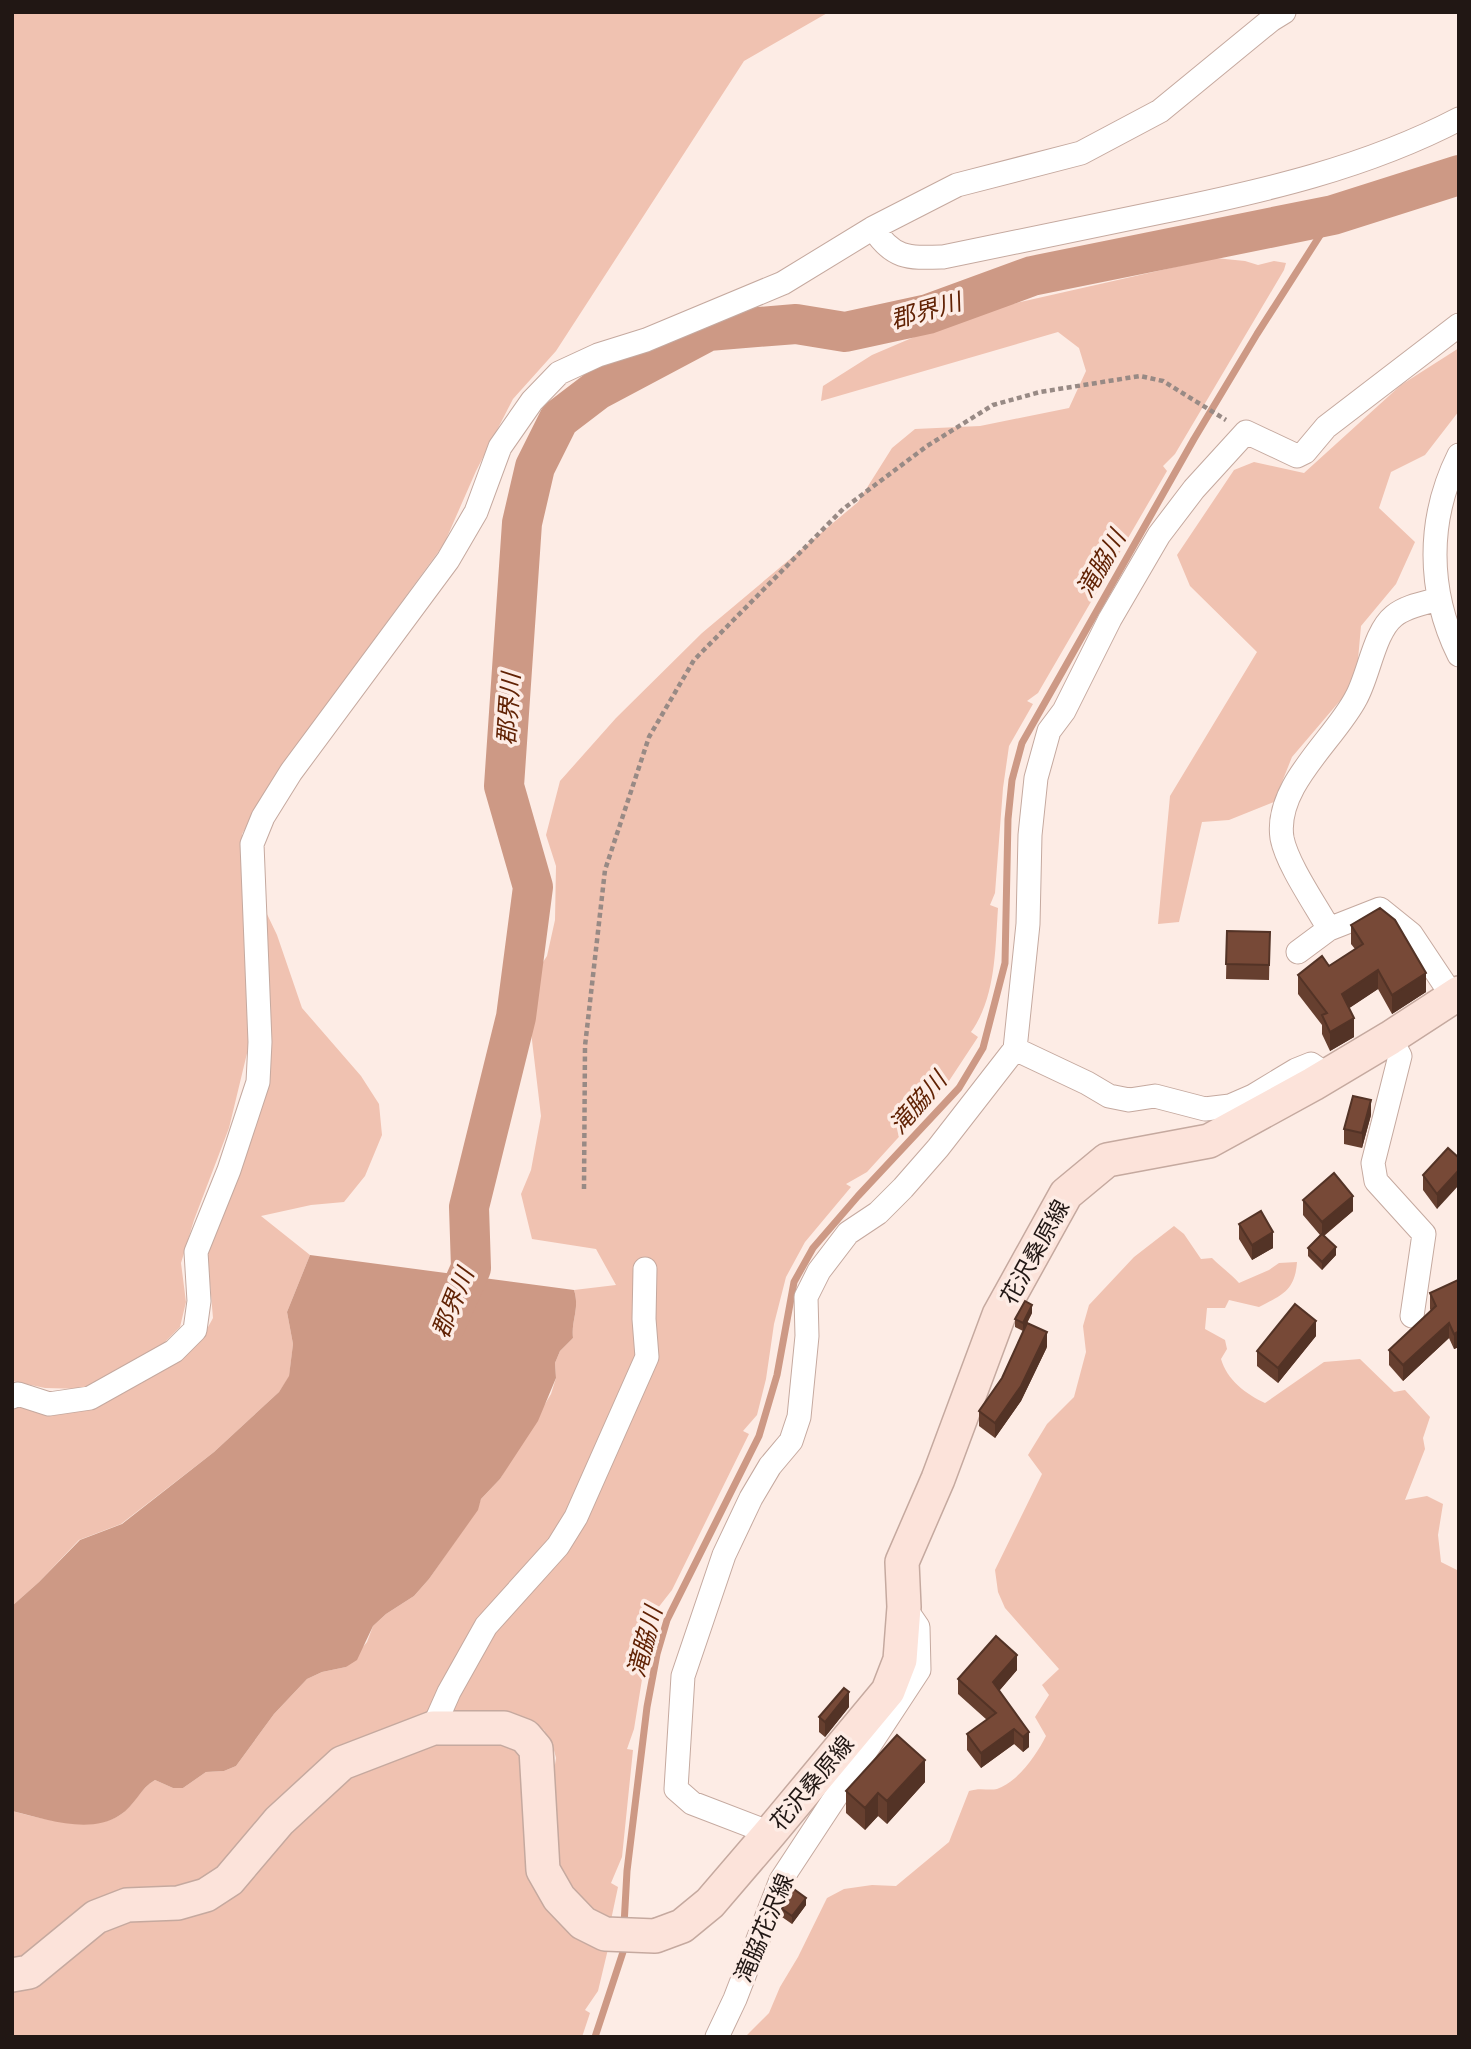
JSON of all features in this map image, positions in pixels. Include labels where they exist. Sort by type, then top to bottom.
[{"type":"main road","name":"花沢桑原線","points":[[12,1975],[29,1972],[96,1917],[127,1905],[178,1903],[206,1895],[229,1880],[279,1821],[342,1763],[433,1728],[504,1728],[525,1736],[536,1749],[543,1870],[559,1898],[583,1923],[620,1935],[655,1936],[682,1926],[710,1903],[888,1691],[900,1660],[904,1607],[902,1562],[952,1444],[999,1315],[1066,1194],[1107,1160],[1209,1141],[1390,1038],[1456,995]]},
{"type":"street","points":[[12,1396],[18,1394],[49,1404],[90,1398],[174,1351],[195,1330],[200,1301],[196,1252],[229,1170],[258,1082],[260,1042],[252,844],[263,817],[291,772],[448,560],[476,512],[500,447],[532,401],[559,373],[598,355],[646,341],[783,283],[873,228],[957,185],[1081,153],[1160,111],[1284,12]]},
{"type":"street","points":[[873,228],[883,243],[908,258],[943,257],[1265,190],[1346,166],[1423,138],[1459,119]]},
{"type":"street","points":[[770,1833],[692,1803],[676,1789],[683,1676],[724,1555],[751,1498],[770,1466],[790,1441],[799,1417],[807,1336],[806,1297],[819,1271],[848,1233],[878,1213],[903,1188],[938,1148],[1015,1049],[1028,924],[1030,835],[1036,778],[1049,731],[1064,710],[1110,619],[1159,535],[1194,489],[1246,432],[1297,456],[1305,452],[1326,427],[1459,325]]},
{"type":"street","points":[[1459,455],[1444,485],[1436,521],[1434,555],[1435,584],[1444,620],[1459,655]]},
{"type":"street","points":[[1329,929],[1290,860],[1282,837],[1283,818],[1289,799],[1312,755],[1354,702],[1365,681],[1385,626],[1404,610],[1439,599]]},
{"type":"street","points":[[1298,952],[1329,929],[1380,909],[1411,934],[1456,995]]},
{"type":"street","points":[[1390,1038],[1400,1055],[1373,1163],[1376,1181],[1424,1234],[1412,1316]]},
{"type":"street","points":[[1015,1049],[1109,1096],[1129,1100],[1155,1096],[1205,1109],[1230,1106],[1311,1064],[1327,1075]]},
{"type":"street","points":[[433,1728],[449,1692],[486,1626],[558,1546],[576,1517],[647,1357],[644,1319],[645,1269]]},
{"type":"street","name":"滝脇花沢線","points":[[717,2037],[736,1999],[781,1880],[919,1670],[918,1627],[904,1607]]},
{"type":"path","points":[[584,1189],[584,1046],[605,870],[649,737],[694,660],[843,509],[927,446],[993,405],[1041,392],[1140,376],[1163,382],[1246,432]]},
{"type":"shaded area","points":[[12,12],[829,12],[744,61],[556,351],[513,399],[476,471],[444,544],[286,760],[242,834],[249,1045],[229,1128],[194,1220],[181,1263],[186,1302],[180,1327],[161,1346],[82,1389],[45,1388],[12,1381]]},
{"type":"shaded area","points":[[1215,258],[1258,265],[1274,261],[1286,263],[1175,454],[1163,466],[1167,471],[1038,693],[1027,701],[1033,704],[1009,746],[995,893],[990,905],[998,908],[995,956],[985,1004],[971,1032],[978,1037],[947,1084],[867,1172],[846,1184],[851,1187],[805,1242],[786,1277],[757,1415],[743,1431],[749,1434],[672,1590],[654,1613],[660,1617],[648,1642],[634,1729],[627,1749],[633,1750],[622,1857],[611,1883],[618,1887],[611,1920],[594,1918],[562,1878],[550,1796],[556,1758],[544,1730],[526,1720],[426,1714],[226,1870],[180,1891],[152,1887],[129,1889],[46,1945],[12,1963],[12,1811],[67,1823],[96,1823],[120,1815],[145,1787],[155,1780],[173,1788],[183,1788],[206,1772],[224,1771],[236,1766],[274,1714],[307,1679],[322,1672],[346,1667],[367,1642],[373,1626],[414,1596],[429,1579],[477,1510],[481,1499],[500,1479],[551,1394],[556,1378],[555,1363],[560,1351],[573,1338],[576,1303],[574,1290],[616,1285],[596,1249],[532,1239],[521,1194],[531,1170],[541,1116],[529,1015],[535,974],[547,956],[555,920],[556,866],[546,835],[560,781],[616,718],[702,633],[858,502],[892,448],[915,429],[980,426],[1069,408],[1086,371],[1079,348],[1058,332],[821,401],[823,386],[872,355],[968,314]]},
{"type":"shaded area","points":[[1459,348],[1459,411],[1425,455],[1391,472],[1379,508],[1415,542],[1396,584],[1361,626],[1356,682],[1292,757],[1274,802],[1229,820],[1202,822],[1179,922],[1158,924],[1170,796],[1257,652],[1190,586],[1177,555],[1234,470],[1254,462],[1304,473],[1401,385]]},
{"type":"shaded area","points":[[266,912],[277,935],[302,1008],[361,1076],[379,1104],[382,1135],[365,1176],[344,1202],[311,1205],[261,1216],[310,1255],[287,1312],[293,1344],[289,1377],[279,1392],[214,1452],[121,1524],[79,1540],[12,1606],[12,1409],[18,1407],[72,1411],[202,1338],[213,1318],[207,1248],[269,1028]]},
{"type":"shaded area","points":[[1174,1226],[1184,1234],[1201,1259],[1212,1258],[1239,1283],[1279,1263],[1297,1262],[1293,1280],[1286,1291],[1259,1307],[1229,1300],[1225,1308],[1207,1308],[1205,1329],[1225,1340],[1227,1349],[1221,1359],[1233,1380],[1244,1391],[1265,1403],[1324,1362],[1360,1359],[1394,1392],[1405,1390],[1430,1417],[1423,1438],[1425,1449],[1405,1500],[1427,1496],[1443,1504],[1438,1535],[1441,1562],[1459,1571],[1459,2037],[745,2037],[769,2013],[827,1898],[844,1889],[872,1885],[896,1886],[949,1842],[969,1791],[997,1789],[1012,1780],[1032,1759],[1046,1736],[1035,1717],[1049,1695],[1042,1685],[1059,1669],[1005,1608],[998,1592],[995,1570],[1042,1474],[1028,1455],[1047,1424],[1074,1397],[1086,1352],[1083,1326],[1089,1305],[1134,1257]]},
{"type":"shaded area","points":[[435,1741],[510,1744],[525,1765],[531,1866],[608,1949],[598,1991],[585,2010],[590,2013],[582,2037],[12,2037],[12,1986],[91,1929],[184,1911],[350,1772]]},
{"type":"water","points":[[310,1255],[574,1290],[576,1303],[573,1338],[560,1351],[555,1363],[556,1378],[538,1421],[500,1479],[481,1499],[478,1510],[429,1579],[414,1596],[373,1626],[357,1660],[346,1667],[322,1672],[307,1679],[274,1714],[236,1766],[224,1771],[206,1772],[183,1788],[173,1788],[155,1780],[120,1815],[95,1824],[67,1824],[12,1811],[12,1606],[80,1540],[122,1524],[214,1452],[279,1392],[289,1376],[293,1344],[287,1312]]},
{"type":"building","points":[[1380,908],[1395,920],[1426,973],[1392,995],[1378,970],[1342,994],[1354,1018],[1330,1032],[1322,1015],[1327,1013],[1298,975],[1322,956],[1329,966],[1363,944],[1351,925]]},
{"type":"building","points":[[1227,931],[1270,932],[1269,965],[1226,964]]},
{"type":"building","points":[[1353,1096],[1371,1100],[1362,1133],[1344,1129]]},
{"type":"building","points":[[1448,1148],[1459,1158],[1459,1170],[1437,1194],[1423,1175]]},
{"type":"building","points":[[1334,1173],[1353,1196],[1322,1222],[1303,1200]]},
{"type":"building","points":[[1261,1211],[1273,1232],[1252,1245],[1239,1224]]},
{"type":"building","points":[[1322,1234],[1336,1247],[1322,1262],[1308,1248]]},
{"type":"building","points":[[1458,1280],[1459,1331],[1454,1334],[1449,1323],[1403,1365],[1389,1350],[1436,1306],[1430,1293]]},
{"type":"building","points":[[1025,1301],[1032,1305],[1023,1323],[1015,1319]]},
{"type":"building","points":[[1295,1304],[1316,1321],[1278,1368],[1257,1351]]},
{"type":"building","points":[[1027,1323],[1047,1332],[1021,1386],[995,1423],[979,1411],[1002,1378]]},
{"type":"building","points":[[996,1636],[1017,1655],[993,1682],[1029,1732],[1023,1737],[1014,1729],[981,1753],[967,1734],[996,1713],[958,1679]]},
{"type":"building","points":[[844,1688],[849,1692],[825,1722],[819,1717]]},
{"type":"building","points":[[897,1735],[925,1760],[887,1801],[878,1793],[865,1808],[846,1791]]},
{"type":"building","points":[[791,1887],[806,1898],[792,1916],[782,1909]]},
{"type":"waterway","name":"郡界川","points":[[446,1324],[471,1268],[469,1207],[516,1017],[533,887],[504,786],[522,523],[535,467],[559,419],[597,390],[708,331],[796,324],[845,332],[928,314],[1032,276],[1333,215],[1459,175]]},
{"type":"waterway","name":"滝脇川","points":[[624,1925],[627,1871],[647,1707],[657,1654],[667,1620],[759,1436],[777,1375],[794,1282],[813,1248],[959,1088],[983,1048],[1005,963],[1008,819],[1012,780],[1022,743],[1194,439],[1333,215]]},
{"type":"waterway","name":"滝脇川","points":[[595,2037],[623,1952],[623,1944]]}]
